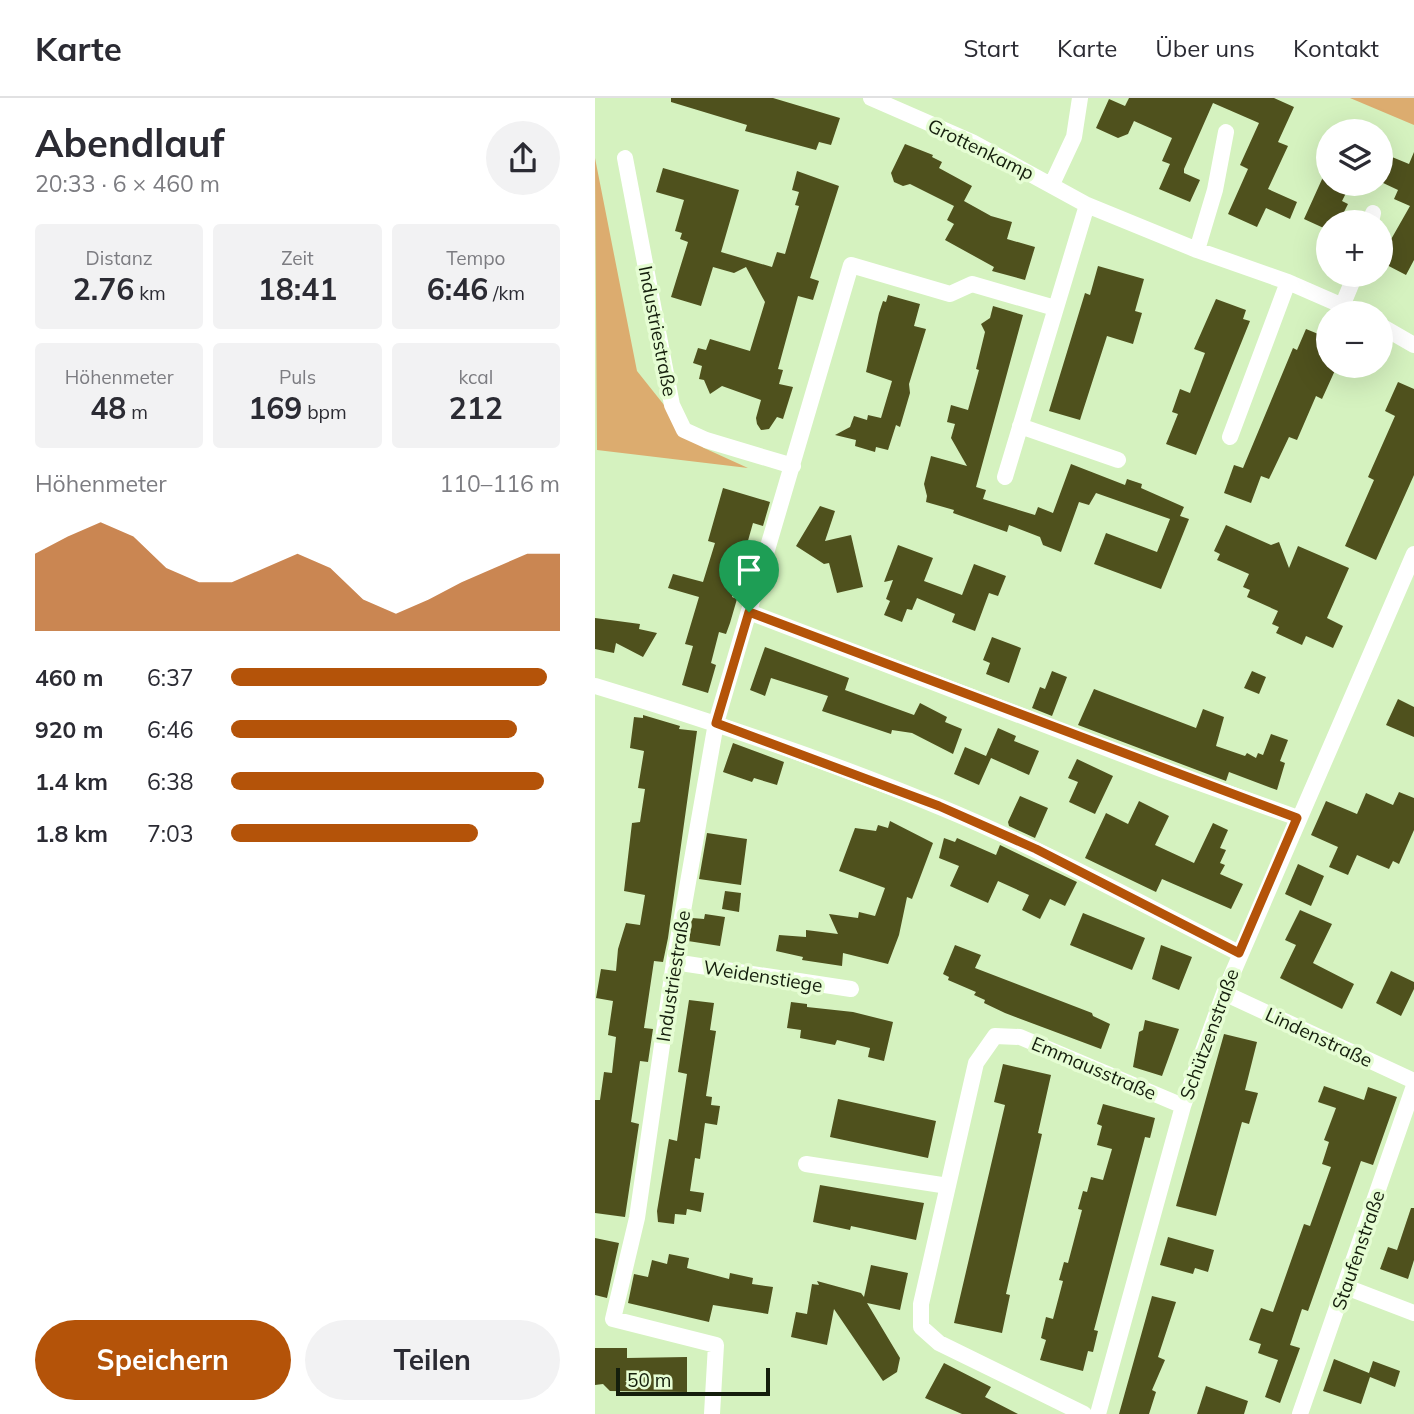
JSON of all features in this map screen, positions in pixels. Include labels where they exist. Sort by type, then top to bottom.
[{"type":"street","name":"Grottenkamp","points":[[871,98],[972,142],[1087,205],[1197,250],[1336,301]]},
{"type":"street","name":"Grottenkamp","points":[[1052,184],[1074,136],[1080,98]]},
{"type":"street","points":[[1197,250],[1215,190],[1226,132]]},
{"type":"street","name":"Industriestraße","points":[[625,158],[672,405],[684,430],[706,440],[793,466]]},
{"type":"street","points":[[1005,477],[1087,205]]},
{"type":"street","name":"Industriestraße","points":[[712,1414],[716,1345],[613,1319],[637,1218],[674,962],[716,723],[851,265],[950,293],[972,284],[1055,308]]},
{"type":"street","points":[[1230,437],[1289,282]]},
{"type":"street","points":[[1393,333],[1414,345]]},
{"type":"street","points":[[1020,426],[1118,460]]},
{"type":"street","name":"Schützenstraße","points":[[1098,1414],[1182,1106],[1239,953],[1414,554]]},
{"type":"street","points":[[749,612],[1297,818]]},
{"type":"street","points":[[595,686],[716,723],[939,806],[1036,849],[1239,953]]},
{"type":"street","name":"Weidenstiege","points":[[674,962],[851,989]]},
{"type":"street","name":"Lindenstraße","points":[[1224,993],[1414,1081]]},
{"type":"street","name":"Emmausstraße","points":[[1084,1414],[939,1343],[921,1327],[921,1304],[975,1063],[995,1036],[1020,1037],[1182,1106]]},
{"type":"street","name":"Staufenstraße","points":[[1300,1414],[1414,1086]]},
{"type":"street","points":[[806,1164],[947,1186]]},
{"type":"street","points":[[1346,1287],[1414,1313]]},
{"type":"shaded area","points":[[1350,98],[1414,98],[1414,125]]},
{"type":"shaded area","points":[[595,158],[637,371],[684,430],[704,448],[748,468],[597,450]]},
{"type":"building","points":[[671,98],[773,98],[840,118],[831,145],[819,142],[816,150],[745,131],[747,125],[671,102]]},
{"type":"building","points":[[1129,98],[1274,98],[1294,107],[1278,142],[1288,146],[1268,189],[1297,202],[1290,219],[1266,208],[1257,227],[1228,214],[1248,169],[1240,165],[1259,123],[1213,103],[1184,169],[1184,173],[1200,180],[1190,202],[1159,189],[1170,164],[1162,161],[1172,138],[1134,121],[1128,134],[1118,138],[1096,128],[1109,99],[1125,106]]},
{"type":"building","points":[[905,144],[933,155],[932,157],[942,162],[939,168],[972,186],[964,201],[991,216],[1012,222],[1007,239],[1035,247],[1025,280],[992,271],[994,267],[945,240],[954,224],[947,220],[954,206],[910,184],[903,186],[894,182],[891,173]]},
{"type":"building","points":[[1414,152],[1414,260],[1406,275],[1393,268],[1393,236],[1410,206],[1394,199],[1398,190],[1393,188],[1393,157],[1409,164]]},
{"type":"building","points":[[663,168],[739,190],[721,252],[772,267],[777,252],[785,254],[799,206],[795,205],[799,192],[792,190],[797,171],[839,186],[810,278],[819,281],[813,300],[798,296],[778,369],[783,370],[779,384],[793,387],[783,419],[777,417],[769,429],[761,430],[757,424],[761,400],[722,386],[710,394],[704,380],[699,379],[702,366],[693,363],[698,348],[706,350],[710,339],[750,351],[765,302],[746,267],[734,273],[713,267],[701,306],[671,297],[688,242],[680,239],[682,233],[675,231],[684,200],[656,192]]},
{"type":"building","points":[[1316,192],[1316,196],[1344,196],[1342,201],[1348,204],[1345,210],[1316,210],[1316,224],[1304,219]]},
{"type":"building","points":[[1098,266],[1144,279],[1135,311],[1142,313],[1133,344],[1107,336],[1080,420],[1049,411],[1085,293],[1090,295]]},
{"type":"building","points":[[888,295],[920,304],[914,326],[926,329],[909,384],[910,393],[900,427],[896,425],[888,450],[876,447],[875,452],[855,446],[856,440],[835,435],[850,427],[854,416],[867,420],[868,415],[881,418],[892,381],[866,372],[879,313]]},
{"type":"building","points":[[1216,299],[1246,310],[1243,319],[1250,321],[1196,455],[1166,444],[1178,414],[1172,412],[1180,389],[1190,393],[1205,353],[1194,349]]},
{"type":"building","points":[[993,306],[1023,315],[976,487],[986,490],[983,499],[1035,515],[1038,507],[1053,513],[1071,464],[1125,485],[1127,479],[1142,484],[1141,488],[1184,507],[1180,516],[1189,519],[1161,589],[1094,564],[1106,533],[1157,552],[1170,519],[1096,493],[1089,505],[1079,502],[1061,552],[1043,545],[1040,537],[1009,525],[1007,532],[953,513],[954,510],[926,502],[924,484],[931,456],[967,466],[951,438],[955,424],[947,422],[951,405],[968,410],[979,370],[976,369],[985,332],[981,324],[990,318]]},
{"type":"building","points":[[1306,329],[1316,333],[1316,378],[1332,378],[1322,399],[1316,396],[1297,440],[1289,437],[1269,479],[1261,476],[1251,503],[1224,493],[1234,465],[1243,468],[1293,348],[1297,350]]},
{"type":"building","points":[[1398,382],[1414,389],[1414,475],[1376,560],[1345,546],[1374,480],[1368,477],[1395,416],[1385,411]]},
{"type":"building","points":[[723,488],[770,502],[763,526],[753,523],[732,597],[737,599],[730,623],[726,634],[719,632],[711,663],[716,665],[708,693],[682,685],[693,646],[685,644],[699,597],[668,588],[673,574],[703,582],[715,543],[708,541]]},
{"type":"building","points":[[820,506],[835,511],[825,541],[851,535],[863,587],[837,593],[829,563],[824,564],[796,546]]},
{"type":"building","points":[[1226,525],[1271,545],[1279,542],[1289,568],[1298,546],[1349,568],[1327,618],[1343,626],[1333,648],[1306,636],[1302,645],[1276,633],[1279,627],[1272,624],[1278,611],[1247,597],[1250,590],[1243,587],[1249,574],[1217,560],[1220,554],[1214,551]]},
{"type":"building","points":[[898,545],[933,558],[924,581],[962,595],[974,564],[1006,576],[998,596],[989,593],[975,631],[952,622],[955,614],[917,598],[912,610],[907,609],[902,622],[884,615],[890,601],[886,599],[893,580],[884,582]]},
{"type":"building","points":[[595,618],[640,624],[639,629],[657,633],[643,657],[616,643],[614,653],[595,649]]},
{"type":"building","points":[[992,637],[1021,648],[1009,683],[986,674],[990,663],[983,660]]},
{"type":"building","points":[[765,647],[849,678],[845,690],[914,715],[920,703],[947,717],[945,722],[962,729],[953,754],[912,733],[892,730],[891,734],[822,711],[828,696],[771,678],[765,696],[750,690]]},
{"type":"building","points":[[1052,671],[1067,677],[1052,716],[1032,708],[1040,687],[1045,689]]},
{"type":"building","points":[[1252,671],[1266,677],[1259,694],[1244,688]]},
{"type":"building","points":[[1094,689],[1196,728],[1203,709],[1224,717],[1216,746],[1245,756],[1247,753],[1256,758],[1258,753],[1263,755],[1271,734],[1288,740],[1280,761],[1285,763],[1277,790],[1229,772],[1226,781],[1078,725]]},
{"type":"building","points":[[1398,699],[1414,707],[1414,737],[1386,725]]},
{"type":"building","points":[[643,715],[680,726],[679,729],[697,731],[668,938],[663,962],[654,961],[644,1028],[653,1029],[648,1062],[640,1061],[631,1122],[639,1124],[625,1217],[595,1213],[595,1100],[600,1100],[604,1072],[612,1073],[616,1037],[608,1035],[613,1001],[596,998],[601,969],[616,971],[618,949],[626,923],[640,925],[645,895],[624,891],[632,823],[640,822],[645,789],[638,788],[644,751],[630,748],[634,717],[643,718]]},
{"type":"building","points":[[998,728],[1016,736],[1014,741],[1039,751],[1029,775],[991,758],[979,785],[954,774],[965,747],[986,756]]},
{"type":"building","points":[[733,743],[784,762],[777,785],[754,778],[752,782],[723,772]]},
{"type":"building","points":[[1077,759],[1113,776],[1095,814],[1069,802],[1078,782],[1068,778]]},
{"type":"building","points":[[1399,792],[1414,798],[1414,830],[1399,864],[1393,861],[1389,869],[1357,855],[1348,875],[1329,867],[1338,847],[1311,835],[1326,801],[1357,814],[1366,793],[1393,805]]},
{"type":"building","points":[[1020,796],[1048,808],[1035,838],[1009,826],[1008,822]]},
{"type":"building","points":[[1139,801],[1169,816],[1155,845],[1194,863],[1213,823],[1228,830],[1220,848],[1226,850],[1220,863],[1225,865],[1220,874],[1243,884],[1231,909],[1162,879],[1156,892],[1085,858],[1106,813],[1128,824]]},
{"type":"building","points":[[890,821],[933,843],[912,899],[907,897],[899,935],[888,964],[843,953],[842,966],[802,960],[803,957],[776,951],[779,935],[806,937],[806,930],[838,934],[829,914],[858,918],[859,912],[875,916],[885,888],[839,871],[855,828],[876,831],[878,825],[888,828]]},
{"type":"building","points":[[707,833],[747,839],[741,885],[699,879]]},
{"type":"building","points":[[944,838],[955,842],[957,838],[996,855],[1000,845],[1077,882],[1065,906],[1050,899],[1040,919],[1022,910],[1029,895],[998,881],[988,903],[950,886],[959,866],[939,858]]},
{"type":"building","points":[[1298,864],[1324,876],[1311,906],[1285,894]]},
{"type":"building","points":[[725,891],[741,893],[739,912],[722,909]]},
{"type":"building","points":[[1300,910],[1332,924],[1313,963],[1354,984],[1342,1009],[1280,978],[1296,945],[1285,940]]},
{"type":"building","points":[[1083,913],[1145,938],[1132,970],[1070,945]]},
{"type":"building","points":[[705,914],[725,917],[720,946],[688,941],[692,918],[704,919]]},
{"type":"building","points":[[955,945],[981,955],[975,968],[1092,1013],[1110,1024],[1101,1049],[1005,1013],[984,1003],[985,1000],[974,995],[976,992],[948,980],[949,977],[943,974]]},
{"type":"building","points":[[1161,945],[1192,957],[1179,990],[1152,979]]},
{"type":"building","points":[[1391,971],[1414,982],[1414,989],[1401,1016],[1376,1003]]},
{"type":"building","points":[[689,1000],[714,1003],[710,1030],[716,1031],[706,1096],[712,1097],[711,1105],[720,1106],[717,1125],[705,1123],[700,1159],[695,1158],[690,1191],[704,1193],[701,1212],[687,1209],[686,1215],[675,1214],[674,1224],[658,1222],[657,1211],[669,1139],[677,1141],[687,1074],[678,1072]]},
{"type":"building","points":[[791,1002],[807,1004],[807,1007],[853,1012],[893,1022],[884,1061],[868,1057],[870,1048],[837,1040],[835,1045],[800,1038],[801,1030],[787,1028]]},
{"type":"building","points":[[1145,1020],[1179,1029],[1162,1076],[1133,1067],[1139,1032],[1143,1030]]},
{"type":"building","points":[[1224,1034],[1257,1042],[1245,1090],[1258,1093],[1249,1124],[1242,1122],[1216,1216],[1176,1206]]},
{"type":"building","points":[[1003,1064],[1051,1075],[1038,1133],[1042,1134],[1006,1294],[1010,1295],[1002,1333],[954,1323],[1005,1105],[994,1102]]},
{"type":"building","points":[[1324,1086],[1364,1100],[1368,1087],[1397,1097],[1373,1165],[1361,1161],[1308,1311],[1302,1309],[1290,1345],[1300,1348],[1280,1403],[1265,1397],[1278,1360],[1258,1353],[1261,1344],[1249,1340],[1261,1308],[1273,1312],[1304,1224],[1310,1226],[1331,1167],[1322,1164],[1329,1142],[1324,1140],[1336,1108],[1318,1102]]},
{"type":"building","points":[[838,1099],[936,1121],[928,1158],[830,1137]]},
{"type":"building","points":[[1103,1104],[1155,1118],[1150,1138],[1145,1137],[1094,1330],[1098,1331],[1093,1352],[1088,1351],[1083,1371],[1040,1360],[1046,1340],[1041,1338],[1046,1317],[1053,1319],[1063,1281],[1059,1280],[1064,1262],[1068,1263],[1082,1210],[1078,1209],[1083,1191],[1087,1192],[1091,1177],[1103,1180],[1112,1149],[1097,1145],[1102,1126],[1097,1124]]},
{"type":"building","points":[[820,1185],[924,1203],[916,1240],[851,1226],[850,1230],[813,1222]]},
{"type":"building","points":[[1411,1208],[1414,1208],[1414,1260],[1408,1279],[1380,1269],[1388,1247],[1397,1250]]},
{"type":"building","points":[[1168,1237],[1214,1250],[1208,1272],[1195,1268],[1193,1274],[1160,1265]]},
{"type":"building","points":[[595,1238],[619,1243],[607,1298],[595,1295]]},
{"type":"building","points":[[669,1254],[689,1258],[687,1268],[729,1279],[730,1273],[753,1278],[752,1284],[773,1287],[768,1314],[713,1305],[709,1322],[628,1303],[634,1274],[648,1277],[652,1260],[667,1264]]},
{"type":"building","points":[[871,1265],[908,1273],[900,1310],[867,1303],[900,1358],[897,1372],[883,1381],[834,1309],[827,1345],[791,1337],[796,1312],[807,1314],[812,1284],[819,1285],[817,1281],[861,1293],[864,1297]]},
{"type":"building","points":[[1152,1296],[1176,1302],[1158,1357],[1165,1360],[1152,1390],[1156,1392],[1149,1414],[1119,1414]]},
{"type":"building","points":[[595,1348],[627,1348],[627,1358],[687,1357],[687,1392],[610,1391],[603,1384],[595,1385]]},
{"type":"building","points":[[1334,1359],[1369,1373],[1373,1361],[1400,1371],[1395,1387],[1370,1377],[1361,1404],[1323,1391]]},
{"type":"building","points":[[944,1363],[991,1387],[985,1397],[1018,1414],[962,1414],[925,1398]]},
{"type":"building","points":[[1206,1386],[1248,1401],[1244,1414],[1197,1414]]},
{"type":"route","points":[[749,612],[1166,771],[1297,818],[1239,953],[1036,849],[939,806],[716,723],[749,612]]}]
